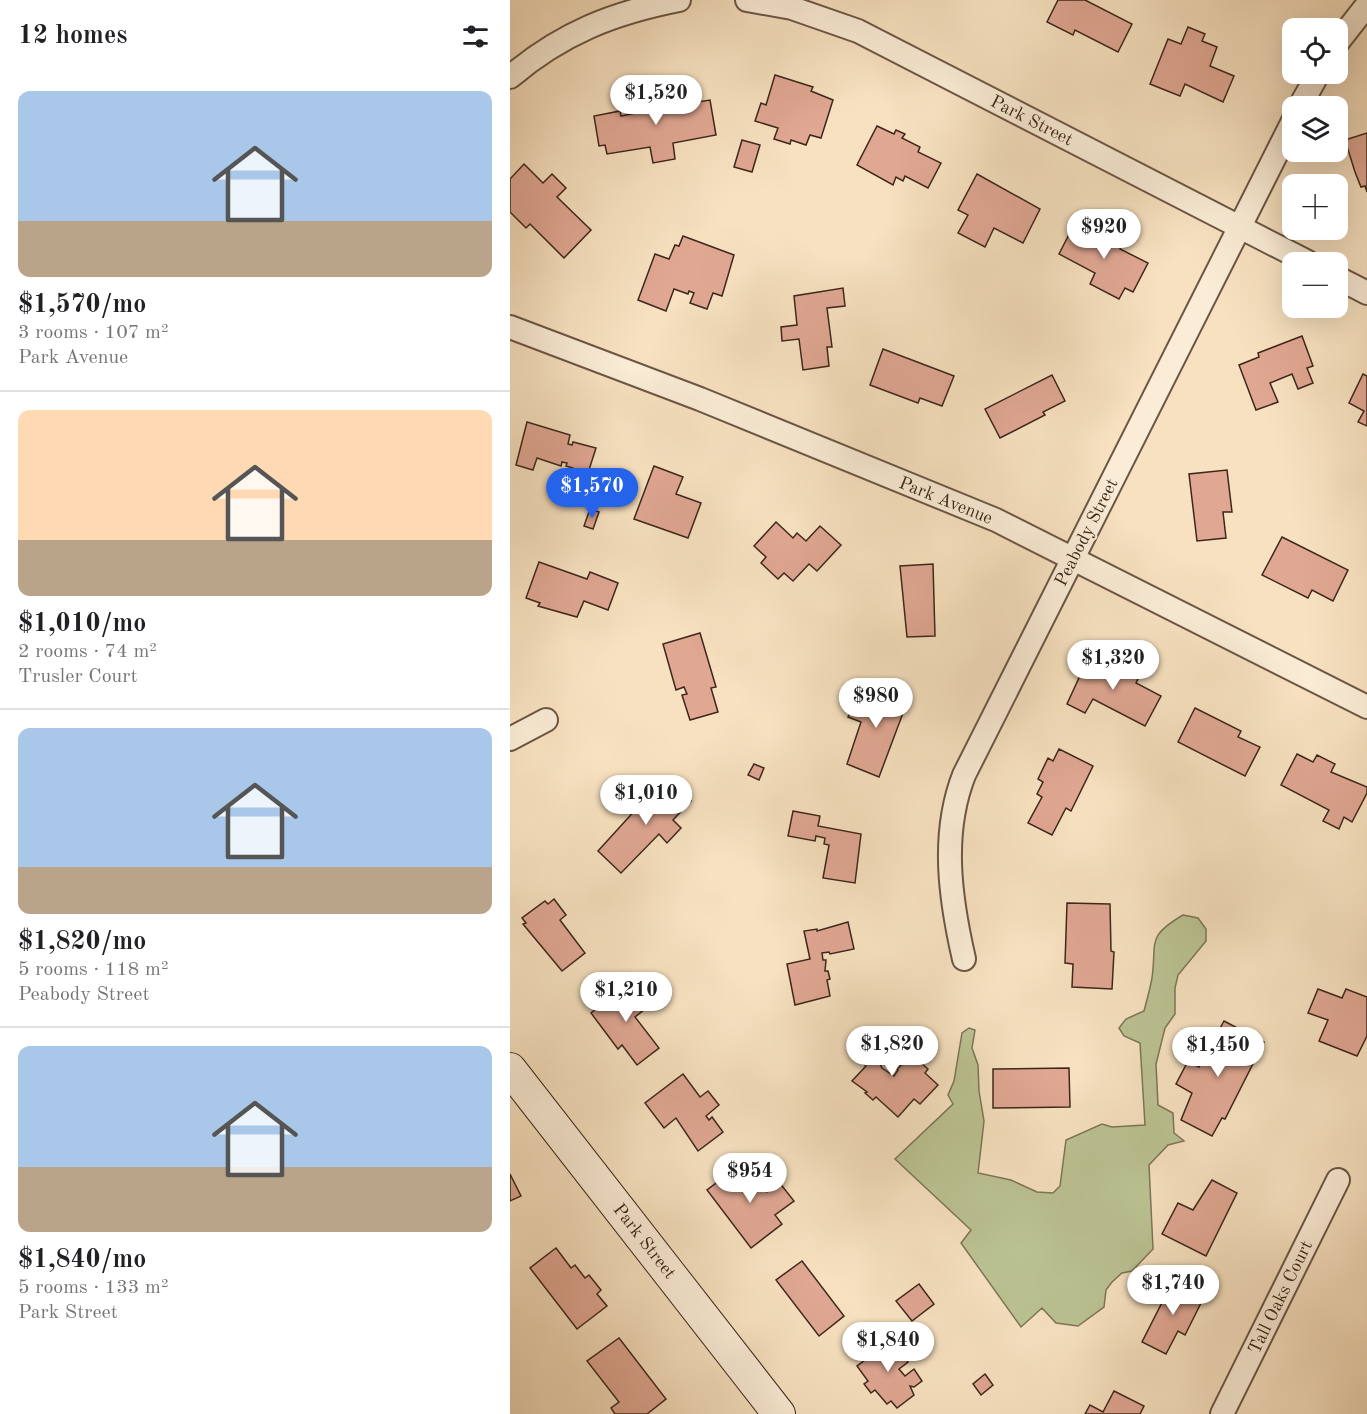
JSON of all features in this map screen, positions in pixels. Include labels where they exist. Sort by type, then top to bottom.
[{"type":"street","points":[[510,77],[565,38],[601,20],[637,4],[679,0]]},
{"type":"street","name":"Park Street","points":[[747,0],[792,8],[858,31],[1288,252]]},
{"type":"street","points":[[1348,29],[1367,5]]},
{"type":"street","name":"Peabody Street","points":[[964,959],[954,917],[950,826],[954,802],[964,775],[1282,143]]},
{"type":"street","points":[[1348,283],[1367,293]]},
{"type":"street","name":"Park Avenue","points":[[510,327],[700,399],[963,507],[1073,558],[1367,707]]},
{"type":"street","points":[[510,739],[546,720]]},
{"type":"street","name":"Park Street","points":[[510,1069],[779,1414]]},
{"type":"street","name":"Tall Oaks Court","points":[[1222,1414],[1338,1180]]},
{"type":"green space","points":[[1183,915],[1198,918],[1206,929],[1206,941],[1178,975],[1175,988],[1175,1014],[1165,1028],[1156,1064],[1158,1105],[1173,1113],[1174,1133],[1184,1141],[1168,1145],[1149,1165],[1153,1249],[1132,1271],[1122,1273],[1112,1282],[1106,1290],[1104,1307],[1078,1326],[1056,1323],[1042,1308],[1021,1327],[961,1243],[971,1230],[895,1159],[953,1104],[948,1095],[954,1081],[962,1033],[969,1028],[975,1030],[972,1048],[978,1065],[984,1121],[978,1173],[1011,1180],[1037,1192],[1053,1193],[1060,1186],[1066,1140],[1102,1124],[1112,1127],[1145,1125],[1140,1043],[1124,1036],[1119,1028],[1126,1019],[1144,1011],[1152,978],[1154,948],[1158,935]]},
{"type":"building","points":[[1058,0],[1085,0],[1132,24],[1118,52],[1075,30],[1073,35],[1047,22]]},
{"type":"building","points":[[1188,27],[1205,34],[1202,41],[1217,47],[1210,66],[1234,76],[1223,102],[1185,84],[1180,96],[1150,84],[1168,39],[1181,44]]},
{"type":"building","points":[[775,75],[813,87],[811,91],[833,100],[821,138],[810,135],[806,145],[791,140],[790,144],[774,139],[778,128],[755,121],[761,103],[766,105]]},
{"type":"building","points":[[679,92],[681,101],[691,99],[692,103],[710,100],[716,135],[673,143],[675,159],[653,163],[650,147],[607,154],[605,145],[599,146],[594,116],[620,111],[621,116],[636,113],[636,109],[646,107],[644,99]]},
{"type":"building","points":[[877,126],[894,134],[896,130],[905,134],[902,138],[920,147],[918,152],[941,163],[928,188],[905,176],[903,181],[896,177],[893,185],[857,165]]},
{"type":"building","points":[[1367,133],[1367,192],[1365,186],[1361,187],[1355,172],[1348,150],[1348,139]]},
{"type":"building","points":[[742,140],[760,145],[752,172],[734,167]]},
{"type":"building","points":[[524,164],[543,183],[552,174],[566,188],[557,197],[591,230],[564,258],[530,224],[526,228],[510,212],[510,179]]},
{"type":"building","points":[[977,174],[1040,209],[1023,243],[994,228],[985,247],[958,233],[968,215],[958,210]]},
{"type":"building","points":[[1076,221],[1122,244],[1120,249],[1148,263],[1133,292],[1125,288],[1119,299],[1090,284],[1095,273],[1059,254]]},
{"type":"building","points":[[683,236],[734,255],[722,296],[713,293],[707,309],[690,303],[694,293],[689,291],[688,294],[674,289],[666,311],[638,300],[655,254],[669,259],[675,245],[679,246]]},
{"type":"building","points":[[843,288],[845,306],[827,308],[832,347],[827,347],[829,366],[803,370],[799,339],[782,341],[781,327],[797,325],[794,296]]},
{"type":"building","points":[[1302,336],[1313,366],[1307,368],[1313,383],[1298,389],[1292,374],[1270,383],[1278,402],[1256,410],[1239,365],[1259,357],[1258,353]]},
{"type":"building","points":[[883,349],[954,376],[942,406],[920,398],[918,403],[870,385]]},
{"type":"building","points":[[1363,374],[1367,376],[1367,426],[1358,422],[1364,411],[1349,403]]},
{"type":"building","points":[[1052,375],[1065,401],[1043,412],[1045,415],[1000,438],[985,409]]},
{"type":"building","points":[[527,422],[570,435],[568,444],[572,445],[573,442],[596,448],[588,473],[566,466],[567,463],[562,462],[561,466],[537,458],[533,470],[516,465]]},
{"type":"building","points":[[654,466],[683,477],[676,494],[701,503],[688,538],[634,519]]},
{"type":"building","points":[[1227,470],[1232,512],[1223,512],[1226,538],[1197,541],[1189,474]]},
{"type":"building","points":[[590,509],[599,512],[593,529],[584,526]]},
{"type":"building","points":[[776,522],[793,538],[797,533],[806,541],[820,526],[841,545],[817,571],[809,564],[793,581],[784,573],[778,579],[761,563],[766,557],[754,546]]},
{"type":"building","points":[[1282,537],[1348,570],[1333,601],[1312,590],[1308,598],[1262,575]]},
{"type":"building","points":[[539,562],[587,579],[590,572],[618,583],[608,610],[584,601],[577,617],[538,606],[540,603],[526,598]]},
{"type":"building","points":[[933,564],[935,636],[907,637],[900,566]]},
{"type":"building","points":[[700,633],[716,687],[711,688],[718,712],[690,720],[682,695],[687,694],[684,687],[676,690],[663,644]]},
{"type":"building","points":[[1090,654],[1138,679],[1136,683],[1161,696],[1145,726],[1093,699],[1085,713],[1067,704]]},
{"type":"building","points":[[873,685],[909,697],[879,777],[847,764],[861,722],[848,717],[854,702],[864,707]]},
{"type":"building","points":[[1195,708],[1241,731],[1238,737],[1260,747],[1245,776],[1178,742]]},
{"type":"building","points":[[1059,749],[1093,766],[1071,811],[1066,808],[1052,835],[1028,823],[1042,797],[1037,794],[1043,782],[1038,779],[1048,758],[1053,761]]},
{"type":"building","points":[[1297,754],[1313,762],[1317,755],[1335,764],[1331,772],[1367,787],[1367,793],[1352,822],[1344,817],[1339,829],[1323,821],[1329,810],[1281,785]]},
{"type":"building","points":[[754,764],[764,768],[759,780],[748,775]]},
{"type":"building","points":[[669,779],[691,801],[673,820],[681,828],[667,843],[659,834],[621,873],[598,851],[648,796],[650,798]]},
{"type":"building","points":[[793,811],[820,816],[818,826],[861,834],[855,883],[823,878],[829,845],[824,844],[825,838],[816,836],[815,841],[788,836]]},
{"type":"building","points":[[554,899],[566,915],[560,920],[585,953],[562,971],[523,924],[526,923],[522,918],[545,901],[548,904]]},
{"type":"building","points":[[1067,903],[1110,904],[1111,951],[1114,952],[1112,989],[1072,987],[1073,964],[1065,963]]},
{"type":"building","points":[[848,922],[854,949],[830,954],[829,952],[822,953],[823,960],[826,960],[825,971],[828,971],[830,979],[827,980],[830,996],[795,1005],[787,964],[810,959],[804,931],[817,929],[817,931]]},
{"type":"building","points":[[631,982],[649,1006],[635,1017],[659,1048],[637,1065],[622,1045],[618,1049],[591,1013]]},
{"type":"building","points":[[1318,989],[1342,998],[1346,989],[1367,997],[1367,1036],[1357,1056],[1319,1041],[1328,1020],[1308,1013]]},
{"type":"building","points":[[1224,1021],[1264,1042],[1225,1119],[1222,1118],[1212,1136],[1181,1120],[1192,1093],[1176,1084],[1188,1061],[1199,1067],[1205,1056],[1210,1059],[1214,1055],[1216,1050],[1210,1047]]},
{"type":"building","points":[[877,1030],[894,1045],[879,1062],[882,1068],[894,1076],[897,1069],[912,1055],[928,1069],[925,1073],[938,1085],[920,1104],[914,1099],[898,1117],[876,1097],[873,1100],[865,1093],[867,1092],[852,1081],[866,1066],[857,1058],[863,1052],[860,1049]]},
{"type":"building","points":[[1069,1068],[1070,1107],[993,1108],[993,1069]]},
{"type":"building","points":[[683,1074],[700,1097],[708,1091],[719,1105],[706,1116],[709,1120],[712,1117],[723,1132],[698,1151],[676,1118],[664,1128],[645,1103]]},
{"type":"building","points":[[744,1162],[767,1192],[779,1182],[794,1201],[775,1215],[782,1224],[751,1248],[707,1190]]},
{"type":"building","points":[[510,1174],[521,1196],[510,1201]]},
{"type":"building","points":[[1212,1180],[1237,1193],[1206,1256],[1162,1234],[1178,1203],[1193,1210]]},
{"type":"building","points":[[556,1248],[571,1268],[575,1265],[585,1278],[589,1275],[601,1290],[597,1294],[607,1306],[577,1329],[530,1268]]},
{"type":"building","points":[[802,1261],[844,1316],[819,1336],[776,1280]]},
{"type":"building","points":[[1174,1279],[1205,1295],[1185,1335],[1178,1331],[1166,1354],[1142,1342]]},
{"type":"building","points":[[919,1284],[934,1304],[912,1321],[896,1301]]},
{"type":"building","points":[[875,1337],[881,1346],[890,1339],[908,1362],[899,1369],[905,1376],[914,1369],[922,1381],[914,1387],[910,1386],[914,1395],[897,1408],[891,1401],[887,1404],[875,1390],[871,1393],[864,1384],[868,1381],[857,1366],[869,1357],[861,1347]]},
{"type":"building","points":[[619,1338],[666,1399],[647,1414],[615,1414],[611,1408],[619,1402],[587,1361]]},
{"type":"building","points":[[985,1374],[993,1385],[981,1395],[973,1384]]},
{"type":"building","points":[[1114,1391],[1144,1406],[1140,1414],[1085,1414],[1090,1405],[1103,1412]]}]
